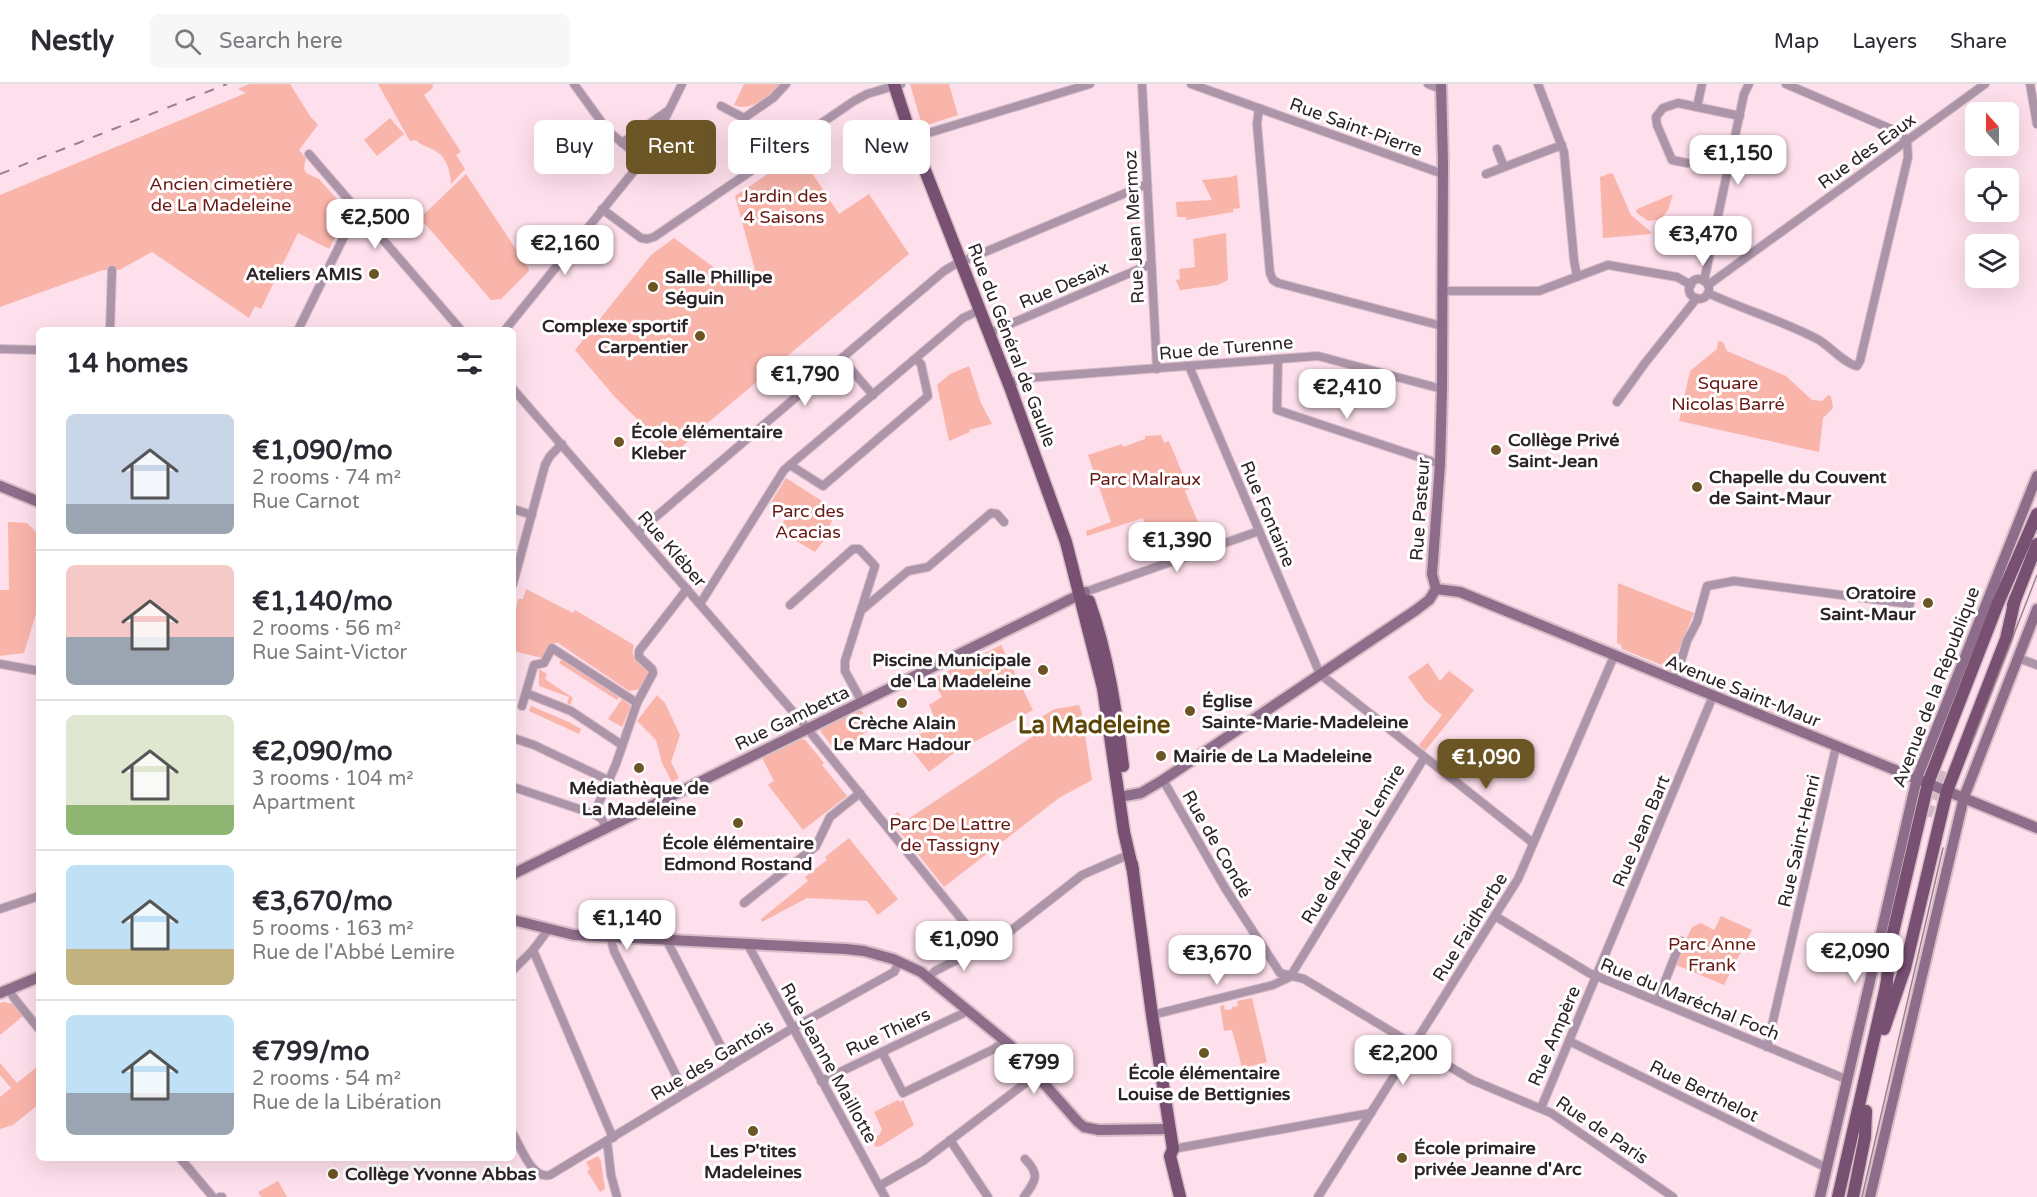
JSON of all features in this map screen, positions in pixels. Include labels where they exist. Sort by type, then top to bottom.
[{"type":"main road","name":"Rue du Général de Gaulle","points":[[897,85],[908,120]]},
{"type":"main road","name":"Rue du Général de Gaulle","points":[[926,174],[1009,383],[1082,593],[1103,688],[1123,797],[1152,1015],[1173,1149],[1170,1156],[1180,1197]]},
{"type":"main road","points":[[1846,1197],[1866,1111],[1880,1033],[1892,937],[1922,781],[2037,514]]},
{"type":"main road","name":"Avenue de la République","points":[[2037,523],[1945,767],[2037,544]]},
{"type":"main road","points":[[1832,1197],[1860,1076],[1880,1033],[1905,968],[1947,791],[2006,639],[2015,599]]},
{"type":"main road","name":"Rue du Général de Gaulle","points":[[1123,797],[1128,855],[1132,871]]},
{"type":"main road","points":[[1838,1197],[1880,1033],[1930,817],[1886,988]]},
{"type":"main road","points":[[1853,1197],[1864,1147],[1866,1111]]},
{"type":"main road","name":"Rue du Général de Gaulle","points":[[1173,1149],[1178,1154],[1188,1197]]},
{"type":"street","points":[[574,84],[604,126],[626,146]]},
{"type":"street","points":[[666,120],[682,84]]},
{"type":"street","points":[[721,106],[744,118],[773,98],[786,84]]},
{"type":"street","points":[[930,132],[1090,84]]},
{"type":"street","name":"Rue Jean Mermoz","points":[[1142,84],[1157,369]]},
{"type":"street","name":"Rue Saint-Pierre","points":[[1191,84],[1443,174]]},
{"type":"street","points":[[1428,84],[1441,87]]},
{"type":"street","points":[[1538,84],[1562,145],[1566,163],[1577,277]]},
{"type":"street","points":[[1697,107],[1702,84]]},
{"type":"street","points":[[1617,402],[1644,363],[1697,298],[1702,298],[1740,116],[1749,84]]},
{"type":"street","points":[[1697,298],[1690,292],[1691,285],[1696,280],[1817,339],[1853,366],[1859,363],[1908,157],[1907,140],[1898,132],[1786,84]]},
{"type":"street","points":[[2030,84],[2037,124]]},
{"type":"street","points":[[602,209],[637,236],[651,238],[860,97],[897,85]]},
{"type":"street","name":"Rue des Eaux","points":[[1706,286],[1980,85]]},
{"type":"street","name":"Rue Pasteur","points":[[1436,589],[1432,574],[1440,464],[1442,389],[1441,87]]},
{"type":"street","points":[[1687,163],[1672,160],[1657,125],[1656,117],[1663,108],[1678,103],[1740,116]]},
{"type":"street","points":[[1259,108],[1257,124],[1270,273],[1273,280],[1442,326]]},
{"type":"street","points":[[622,143],[671,109]]},
{"type":"street","points":[[1486,174],[1562,145]]},
{"type":"street","points":[[1497,149],[1504,167]]},
{"type":"street","points":[[309,154],[458,327]]},
{"type":"street","points":[[507,327],[631,174]]},
{"type":"street","points":[[638,532],[944,271],[1147,184]]},
{"type":"street","points":[[299,327],[357,210]]},
{"type":"street","name":"Rue Desaix","points":[[989,333],[1151,264]]},
{"type":"street","points":[[1441,291],[1535,292],[1603,266],[1612,265],[1677,277],[1691,285]]},
{"type":"street","points":[[110,327],[112,270]]},
{"type":"street","points":[[700,604],[777,478],[963,318],[980,310]]},
{"type":"street","points":[[0,349],[36,350]]},
{"type":"street","name":"Rue de Turenne","points":[[1009,383],[1027,378],[1323,357],[1442,389]]},
{"type":"street","points":[[842,359],[873,395]]},
{"type":"street","points":[[790,465],[823,486],[928,396],[921,364],[916,359]]},
{"type":"street","points":[[1278,359],[1277,410],[1440,464]]},
{"type":"street","name":"Rue Fontaine","points":[[1189,366],[1320,674]]},
{"type":"street","name":"Rue Kléber","points":[[516,392],[808,729],[984,946]]},
{"type":"street","points":[[516,573],[547,461],[562,444]]},
{"type":"street","name":"Avenue de la République","points":[[1820,1197],[1922,781],[2037,476]]},
{"type":"street","points":[[0,486],[36,501]]},
{"type":"street","points":[[516,510],[532,515]]},
{"type":"street","points":[[862,609],[908,571],[928,567],[991,513],[997,514],[1004,522]]},
{"type":"street","points":[[1082,593],[1259,531]]},
{"type":"street","points":[[790,605],[853,549],[859,549],[875,566],[845,662],[845,671],[862,702]]},
{"type":"street","points":[[1675,681],[1686,641],[1697,622],[1707,586],[1734,581],[1910,604]]},
{"type":"street","points":[[594,814],[610,781],[638,703],[653,673],[652,669],[639,657],[639,651],[687,589]]},
{"type":"street","points":[[1123,797],[1145,791],[1163,780],[1416,610],[1429,600],[1436,589]]},
{"type":"street","name":"Avenue Saint-Maur","points":[[1436,589],[1460,592],[2037,828]]},
{"type":"street","name":"Rue Gambetta","points":[[516,873],[1082,593]]},
{"type":"street","points":[[1870,1197],[1964,797],[2037,609]]},
{"type":"street","points":[[522,706],[534,665],[544,663],[552,648],[638,703]]},
{"type":"street","name":"Rue Faidherbe","points":[[1318,1197],[1518,879],[1614,656]]},
{"type":"street","points":[[2018,658],[2037,665]]},
{"type":"street","points":[[0,664],[36,670]]},
{"type":"street","points":[[1320,674],[1533,843]]},
{"type":"street","points":[[526,693],[571,711],[622,745]]},
{"type":"street","name":"Rue Jean Bart","points":[[1596,976],[1713,696]]},
{"type":"street","points":[[516,739],[534,745],[610,781]]},
{"type":"street","name":"Rue Saint-Henri","points":[[1767,1047],[1836,747]]},
{"type":"street","name":"Rue de l'Abbé Lemire","points":[[1290,977],[1424,758]]},
{"type":"street","name":"Rue de Condé","points":[[1163,780],[1225,888],[1258,940],[1280,973],[1290,977]]},
{"type":"street","points":[[516,788],[594,814],[602,819],[606,828]]},
{"type":"street","points":[[744,903],[816,846],[830,817],[860,793]]},
{"type":"street","points":[[928,978],[935,971],[1004,936],[1080,876],[1128,855]]},
{"type":"street","points":[[0,909],[36,897]]},
{"type":"street","name":"Rue du Maréchal Foch","points":[[1495,916],[1596,976],[1848,1080]]},
{"type":"street","points":[[516,921],[574,935],[853,949],[900,961],[928,978],[1004,1041],[1084,1127],[1099,1130],[1170,1129]]},
{"type":"street","points":[[516,967],[548,930]]},
{"type":"street","points":[[610,936],[614,951],[685,1093]]},
{"type":"street","points":[[666,939],[731,1066]]},
{"type":"street","points":[[1656,1001],[1681,941]]},
{"type":"street","name":"Rue Jeanne Maillotte","points":[[747,943],[885,1197]]},
{"type":"street","points":[[533,950],[610,1140],[611,1175],[617,1197]]},
{"type":"street","name":"Rue des Gantois","points":[[516,1139],[536,1172],[548,1176],[793,1028],[894,972],[900,961]]},
{"type":"street","name":"Rue Ampère","points":[[1540,1108],[1596,976]]},
{"type":"street","points":[[1152,1015],[1273,985],[1290,977]]},
{"type":"street","name":"Rue de Paris","points":[[1290,977],[1304,979],[1478,1083],[1540,1108],[1673,1197]]},
{"type":"street","points":[[36,978],[5,991],[14,998],[36,1025]]},
{"type":"street","name":"Rue Thiers","points":[[821,1081],[968,1011]]},
{"type":"street","points":[[882,1052],[903,1093],[994,1049],[1004,1041]]},
{"type":"street","name":"Rue Berthelot","points":[[1569,1041],[1827,1168]]},
{"type":"street","points":[[879,1186],[919,1164],[1036,1075]]},
{"type":"street","points":[[1173,1149],[1371,1113]]},
{"type":"street","points":[[950,1140],[988,1197]]},
{"type":"street","points":[[1024,1197],[1035,1178],[1032,1166],[1025,1159]]},
{"type":"street","points":[[183,1161],[213,1197]]},
{"type":"green space","name":"Ancien cimetière de La Madeleine","points":[[249,84],[290,84],[318,125],[299,150],[306,158],[304,168],[306,173],[319,179],[345,208],[347,214],[329,249],[298,233],[261,309],[255,306],[249,318],[152,252],[119,270],[103,270],[0,307],[0,195],[246,93],[238,89]]},
{"type":"green space","points":[[378,84],[434,84],[433,88],[424,95],[461,152],[456,155],[465,169],[451,184],[445,160],[416,140],[410,141]]},
{"type":"green space","points":[[744,84],[780,84],[759,102],[740,107],[734,105]]},
{"type":"green space","points":[[910,84],[949,84],[958,115],[930,124],[930,120],[920,120]]},
{"type":"green space","points":[[390,118],[404,134],[377,156],[364,140]]},
{"type":"green space","points":[[1611,173],[1631,215],[1651,234],[1603,238],[1600,177]]},
{"type":"green space","points":[[466,174],[529,269],[501,299],[491,300],[420,218]]},
{"type":"green space","name":"Complexe sportif Carpentier","points":[[768,174],[813,174],[839,214],[869,194],[909,254],[698,431],[670,459],[658,452],[662,444],[614,396],[575,350],[651,255],[674,238],[735,283],[755,270],[735,196]]},
{"type":"green space","points":[[1237,175],[1240,208],[1233,209],[1233,212],[1186,220],[1186,217],[1177,217],[1176,202],[1212,200],[1202,180]]},
{"type":"green space","points":[[1673,194],[1668,210],[1661,219],[1648,221],[1636,212],[1637,209]]},
{"type":"green space","points":[[1226,233],[1228,280],[1218,285],[1180,290],[1176,280],[1180,279],[1179,269],[1195,267],[1193,239]]},
{"type":"green space","name":"Square Nicolas Barré","points":[[1718,341],[1723,342],[1727,351],[1786,376],[1812,400],[1822,401],[1828,395],[1831,396],[1833,408],[1823,418],[1819,452],[1679,421],[1690,371],[1717,349]]},
{"type":"green space","points":[[969,366],[981,403],[992,424],[969,430],[970,432],[949,441],[937,385],[950,374]]},
{"type":"green space","name":"Parc Malraux","points":[[1161,435],[1164,443],[1169,441],[1189,489],[1185,491],[1205,539],[1155,556],[1143,518],[1087,536],[1086,531],[1111,522],[1088,455],[1122,444],[1123,447],[1145,439],[1145,436]]},
{"type":"green space","name":"Parc des Acacias","points":[[786,478],[836,510],[824,540],[815,552],[778,530],[788,515],[770,504]]},
{"type":"green space","points":[[8,522],[27,523],[36,532],[36,614],[24,653],[0,656],[0,590],[9,590]]},
{"type":"green space","points":[[1618,583],[1694,613],[1677,654],[1674,670],[1622,649],[1617,643]]},
{"type":"green space","points":[[526,589],[573,613],[575,610],[634,645],[634,657],[649,672],[641,689],[629,691],[558,643],[552,643],[542,658],[516,652],[516,607],[518,599],[523,599]]},
{"type":"green space","points":[[1001,645],[1033,710],[954,753],[929,772],[905,742],[938,725],[929,705],[942,697],[932,679]]},
{"type":"green space","points":[[562,659],[619,697],[617,700],[559,663]]},
{"type":"green space","points":[[1428,663],[1440,681],[1449,671],[1474,690],[1425,751],[1419,745],[1442,715],[1425,701],[1408,677]]},
{"type":"green space","points":[[539,669],[547,674],[545,679],[573,698],[570,705],[567,703],[569,697],[539,686]]},
{"type":"green space","points":[[657,695],[665,703],[680,735],[671,762],[679,778],[672,782],[662,763],[656,740],[637,721]]},
{"type":"green space","points":[[622,699],[631,706],[622,727],[608,719]]},
{"type":"green space","name":"Parc De Lattre de Tassigny","points":[[1079,705],[1082,713],[1080,725],[1085,735],[1092,780],[1059,798],[944,887],[893,823],[897,820],[894,815],[898,812],[905,821],[1038,733],[1033,722],[1055,709]]},
{"type":"green space","points":[[531,706],[581,729],[579,734],[529,711]]},
{"type":"green space","points":[[860,710],[864,713],[861,715],[863,719],[866,718],[871,728],[838,754],[821,729]]},
{"type":"green space","points":[[800,739],[805,740],[824,763],[822,765],[847,796],[803,830],[768,785],[774,781],[762,758]]},
{"type":"green space","points":[[849,838],[898,899],[878,915],[867,901],[807,898],[762,922],[761,919],[808,881],[805,877],[827,860],[825,857]]},
{"type":"green space","name":"Parc Anne Frank","points":[[1721,916],[1752,930],[1724,985],[1674,964],[1692,927],[1701,923],[1714,930]]},
{"type":"green space","points":[[1252,998],[1267,1062],[1242,1068],[1232,1030],[1224,1031],[1220,1006],[1224,1005],[1225,1010],[1232,1009],[1238,1006],[1237,1001]]},
{"type":"green space","points":[[0,1003],[13,1004],[23,1016],[0,1035]]},
{"type":"green space","points":[[0,1063],[17,1083],[36,1068],[36,1106],[13,1125],[0,1129],[0,1097],[11,1088],[0,1075]]},
{"type":"green space","points":[[898,1100],[900,1102],[903,1100],[914,1125],[876,1147],[872,1140],[880,1134],[882,1129],[874,1112]]},
{"type":"green space","points":[[598,1156],[601,1161],[605,1189],[600,1192],[587,1171],[590,1169],[586,1162]]},
{"type":"green space","points":[[278,1181],[287,1197],[261,1197],[258,1192]]},
{"type":"tunnel","points":[[1926,816],[1942,766]]},
{"type":"tram line","points":[[1972,742],[2037,575]]},
{"type":"tram line","points":[[1862,1197],[1943,848]]},
{"type":"railway","points":[[0,174],[227,84]]},
{"type":"place","name":"Ateliers AMIS","points":[[374,274]]},
{"type":"place","name":"Salle Phillipe Séguin","points":[[653,287]]},
{"type":"place","name":"Complexe sportif Carpentier","points":[[700,336]]},
{"type":"place","name":"École élémentaire Kleber","points":[[619,442]]},
{"type":"place","name":"Collège Privé Saint-Jean","points":[[1496,450]]},
{"type":"place","name":"Chapelle du Couvent de Saint-Maur","points":[[1697,487]]},
{"type":"place","name":"Oratoire Saint-Maur","points":[[1928,603]]},
{"type":"place","name":"Piscine Municipale de La Madeleine","points":[[1043,670]]},
{"type":"place","name":"Crèche Alain Le Marc Hadour","points":[[902,703]]},
{"type":"place","name":"Église Sainte-Marie-Madeleine","points":[[1190,711]]},
{"type":"place","name":"Mairie de La Madeleine","points":[[1161,756]]},
{"type":"place","name":"Médiathèque de La Madeleine","points":[[639,768]]},
{"type":"place","name":"École élémentaire Edmond Rostand","points":[[738,823]]},
{"type":"place","name":"École élémentaire Louise de Bettignies","points":[[1204,1053]]},
{"type":"place","name":"Les P'tites Madeleines","points":[[753,1131]]},
{"type":"place","name":"École primaire privée Jeanne d'Arc","points":[[1402,1158]]},
{"type":"place","name":"Collège Yvonne Abbas","points":[[333,1174]]},
{"type":"district","name":"La Madeleine","points":[[1094,725]]},
{"type":"park label","name":"Jardin des 4 Saisons","points":[[784,206]]}]
